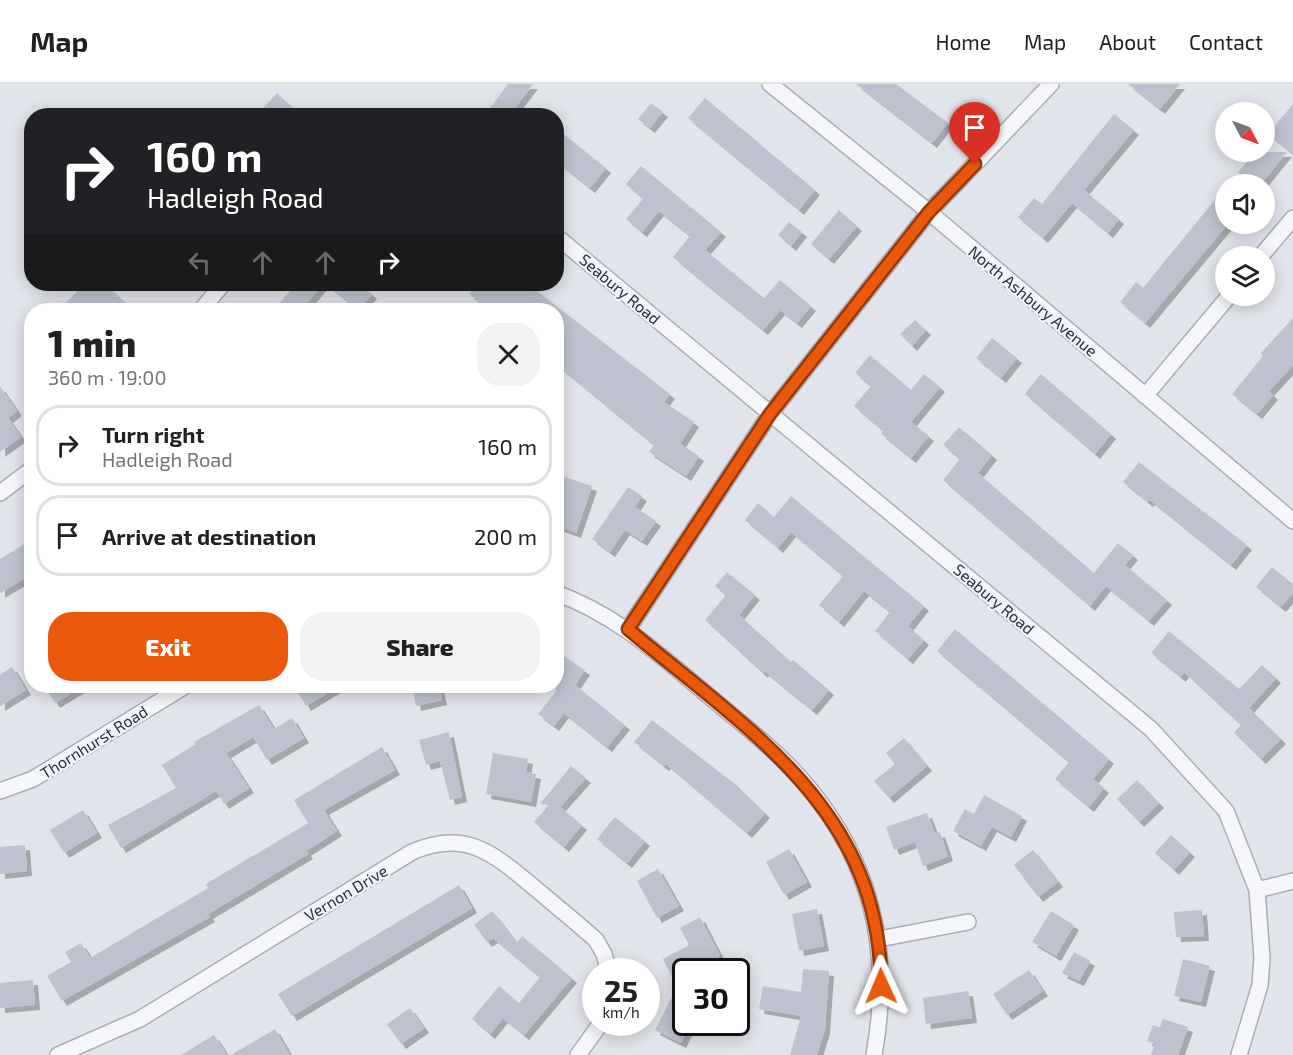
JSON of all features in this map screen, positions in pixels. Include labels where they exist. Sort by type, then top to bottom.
[{"type":"street","name":"North Ashbury Avenue","points":[[770,84],[929,212],[1293,521]]},
{"type":"street","points":[[628,629],[770,414],[929,212],[1051,84]]},
{"type":"street","points":[[1269,246],[1293,218]]},
{"type":"street","name":"Seabury Road","points":[[564,243],[1151,729],[1226,811],[1257,890],[1262,958],[1260,985],[1239,1055]]},
{"type":"street","points":[[207,303],[217,291]]},
{"type":"street","points":[[1145,396],[1221,306]]},
{"type":"street","points":[[0,493],[24,475]]},
{"type":"street","points":[[564,597],[628,629],[765,743],[808,787],[850,848],[863,879],[879,939],[881,999],[874,1055]]},
{"type":"street","name":"Thornhurst Road","points":[[0,791],[33,779],[174,693]]},
{"type":"street","name":"Vernon Drive","points":[[58,1055],[140,1019],[412,852],[443,843],[470,845],[498,858],[596,940],[605,958]]},
{"type":"street","points":[[1257,890],[1293,881]]},
{"type":"street","points":[[879,939],[968,922]]},
{"type":"street","points":[[578,1055],[592,1036]]},
{"type":"building","points":[[508,84],[533,84],[515,108],[490,108]]},
{"type":"building","points":[[856,84],[896,84],[948,123],[932,143]]},
{"type":"building","points":[[1128,84],[1180,84],[1160,109]]},
{"type":"building","points":[[277,93],[293,108],[263,108]]},
{"type":"building","points":[[705,98],[815,190],[799,210],[688,118]]},
{"type":"building","points":[[651,103],[663,112],[650,128],[638,119]]},
{"type":"building","points":[[1293,104],[1293,154],[1275,140],[1275,126]]},
{"type":"building","points":[[1114,114],[1134,130],[1084,190],[1119,219],[1108,233],[1072,203],[1043,238],[1018,217],[1034,198],[1042,204]]},
{"type":"building","points":[[564,134],[606,168],[590,188],[564,167]]},
{"type":"building","points":[[1275,152],[1287,152],[1269,174],[1240,174],[1238,172],[1247,162],[1275,162]]},
{"type":"building","points":[[641,166],[721,232],[705,250],[764,298],[780,280],[811,306],[797,323],[780,310],[763,330],[697,277],[673,257],[690,236],[659,211],[642,232],[626,219],[643,199],[626,184]]},
{"type":"building","points":[[1215,200],[1215,234],[1219,234],[1145,323],[1120,302],[1136,282],[1143,288]]},
{"type":"building","points":[[839,210],[857,226],[829,259],[811,244]]},
{"type":"building","points":[[789,222],[802,232],[791,246],[778,235]]},
{"type":"building","points":[[77,291],[113,291],[126,303],[66,303]]},
{"type":"building","points":[[290,291],[317,291],[307,303],[279,303]]},
{"type":"building","points":[[335,291],[368,291],[372,294],[364,303],[349,303]]},
{"type":"building","points":[[472,291],[537,291],[553,303],[480,303],[469,294]]},
{"type":"building","points":[[564,312],[670,394],[664,402],[694,422],[680,444],[699,456],[686,476],[649,452],[654,445],[564,371]]},
{"type":"building","points":[[1293,318],[1293,365],[1269,391],[1273,395],[1257,414],[1232,394],[1263,356],[1261,353]]},
{"type":"building","points":[[915,320],[926,330],[912,346],[900,334]]},
{"type":"building","points":[[992,338],[1017,358],[1001,378],[976,358]]},
{"type":"building","points":[[870,355],[911,390],[924,374],[940,387],[911,422],[929,436],[911,458],[881,434],[883,431],[854,406],[871,386],[855,373]]},
{"type":"building","points":[[1041,374],[1111,434],[1095,454],[1025,394]]},
{"type":"building","points":[[0,386],[17,411],[8,418],[21,437],[0,452]]},
{"type":"building","points":[[959,427],[992,455],[978,473],[1094,573],[1118,543],[1133,555],[1125,565],[1167,600],[1149,621],[1106,586],[1090,606],[943,480],[960,459],[943,445]]},
{"type":"building","points":[[1139,462],[1247,545],[1231,565],[1150,500],[1148,502],[1123,482]]},
{"type":"building","points":[[564,477],[592,486],[576,533],[564,529]]},
{"type":"building","points":[[628,487],[642,496],[635,507],[656,521],[642,541],[625,530],[610,552],[592,539]]},
{"type":"building","points":[[791,496],[924,606],[908,626],[924,640],[908,659],[875,631],[890,612],[864,591],[839,622],[819,605],[843,576],[791,532],[778,548],[745,520],[758,503],[774,517]]},
{"type":"building","points":[[24,544],[24,579],[0,593],[0,559]]},
{"type":"building","points":[[1272,567],[1293,584],[1293,593],[1281,607],[1256,587]]},
{"type":"building","points":[[727,572],[755,595],[739,615],[791,662],[793,660],[829,690],[812,710],[764,671],[763,673],[705,620],[726,595],[715,586]]},
{"type":"building","points":[[955,629],[1109,759],[1093,779],[1104,788],[1089,807],[1055,779],[1069,762],[937,651]]},
{"type":"building","points":[[1169,631],[1239,689],[1262,665],[1276,678],[1249,708],[1281,739],[1261,759],[1234,733],[1241,725],[1184,672],[1181,677],[1151,653]]},
{"type":"building","points":[[564,656],[585,670],[575,685],[625,725],[607,747],[564,713],[554,726],[538,714],[554,693],[564,693]]},
{"type":"building","points":[[12,667],[24,687],[24,691],[0,706],[0,675]]},
{"type":"building","points":[[49,693],[71,693],[55,703]]},
{"type":"building","points":[[298,693],[327,693],[306,706]]},
{"type":"building","points":[[413,693],[440,693],[442,700],[416,706]]},
{"type":"building","points":[[259,705],[274,729],[292,718],[304,738],[267,760],[253,737],[226,753],[249,788],[224,804],[216,791],[121,848],[108,825],[176,788],[162,765],[196,744],[194,742]]},
{"type":"building","points":[[652,720],[735,784],[765,813],[747,833],[666,764],[664,766],[634,742]]},
{"type":"building","points":[[449,732],[462,797],[450,800],[440,761],[426,765],[419,740]]},
{"type":"building","points":[[904,738],[927,766],[889,798],[874,781],[895,764],[886,753]]},
{"type":"building","points":[[382,747],[395,770],[324,810],[337,831],[306,851],[308,854],[208,914],[210,917],[62,1001],[47,976],[71,962],[65,952],[81,943],[90,958],[208,888],[206,884],[308,823],[294,800]]},
{"type":"building","points":[[493,753],[528,759],[526,772],[536,774],[531,802],[486,794]]},
{"type":"building","points":[[571,766],[586,778],[560,807],[582,825],[564,847],[534,822],[549,805],[540,804]]},
{"type":"building","points":[[1137,780],[1159,803],[1139,822],[1117,799]]},
{"type":"building","points":[[984,795],[1022,816],[1011,837],[992,827],[981,846],[953,831],[965,809],[974,814]]},
{"type":"building","points":[[83,810],[97,833],[64,853],[50,830]]},
{"type":"building","points":[[927,813],[935,834],[940,832],[948,856],[923,866],[915,842],[894,850],[886,827]]},
{"type":"building","points":[[615,817],[645,841],[627,863],[597,839]]},
{"type":"building","points":[[1171,835],[1190,852],[1174,870],[1155,853]]},
{"type":"building","points":[[25,845],[27,871],[0,874],[0,847]]},
{"type":"building","points":[[789,849],[807,882],[784,895],[766,862]]},
{"type":"building","points":[[1033,850],[1058,882],[1038,897],[1014,865]]},
{"type":"building","points":[[658,869],[679,906],[657,918],[637,881]]},
{"type":"building","points":[[459,885],[472,908],[292,1016],[278,994]]},
{"type":"building","points":[[817,909],[824,946],[799,951],[792,914]]},
{"type":"building","points":[[1202,910],[1204,936],[1176,937],[1174,912]]},
{"type":"building","points":[[492,911],[517,943],[522,936],[572,978],[524,1035],[503,1018],[490,1034],[472,1019],[499,986],[519,1003],[540,977],[493,938],[487,942],[474,925]]},
{"type":"building","points":[[1051,911],[1074,925],[1056,956],[1032,942]]},
{"type":"building","points":[[700,917],[720,956],[716,958],[672,958],[672,976],[663,959],[689,945],[680,928]]},
{"type":"building","points":[[1074,952],[1090,961],[1079,981],[1062,973]]},
{"type":"building","points":[[1183,959],[1210,966],[1201,1002],[1174,996]]},
{"type":"building","points":[[803,969],[829,971],[825,1029],[817,1055],[790,1055],[801,1016],[759,1009],[763,986],[801,992]]},
{"type":"building","points":[[1029,970],[1043,991],[1007,1015],[993,994]]},
{"type":"building","points":[[33,980],[35,1005],[0,1008],[0,983]]},
{"type":"building","points":[[968,991],[972,1018],[926,1024],[923,998]]},
{"type":"building","points":[[672,997],[672,1036],[684,1036],[681,1043],[660,1032],[660,1020]]},
{"type":"building","points":[[410,1008],[424,1028],[401,1044],[387,1024]]},
{"type":"building","points":[[1163,1019],[1188,1027],[1178,1055],[1151,1055],[1155,1044],[1147,1041],[1153,1025],[1160,1027]]},
{"type":"building","points":[[275,1029],[290,1055],[231,1055]]},
{"type":"building","points":[[214,1035],[227,1055],[181,1055]]},
{"type":"route","points":[[881,986],[879,939],[863,879],[850,848],[826,811],[789,766],[628,629],[770,414],[929,212],[975,164]]}]
